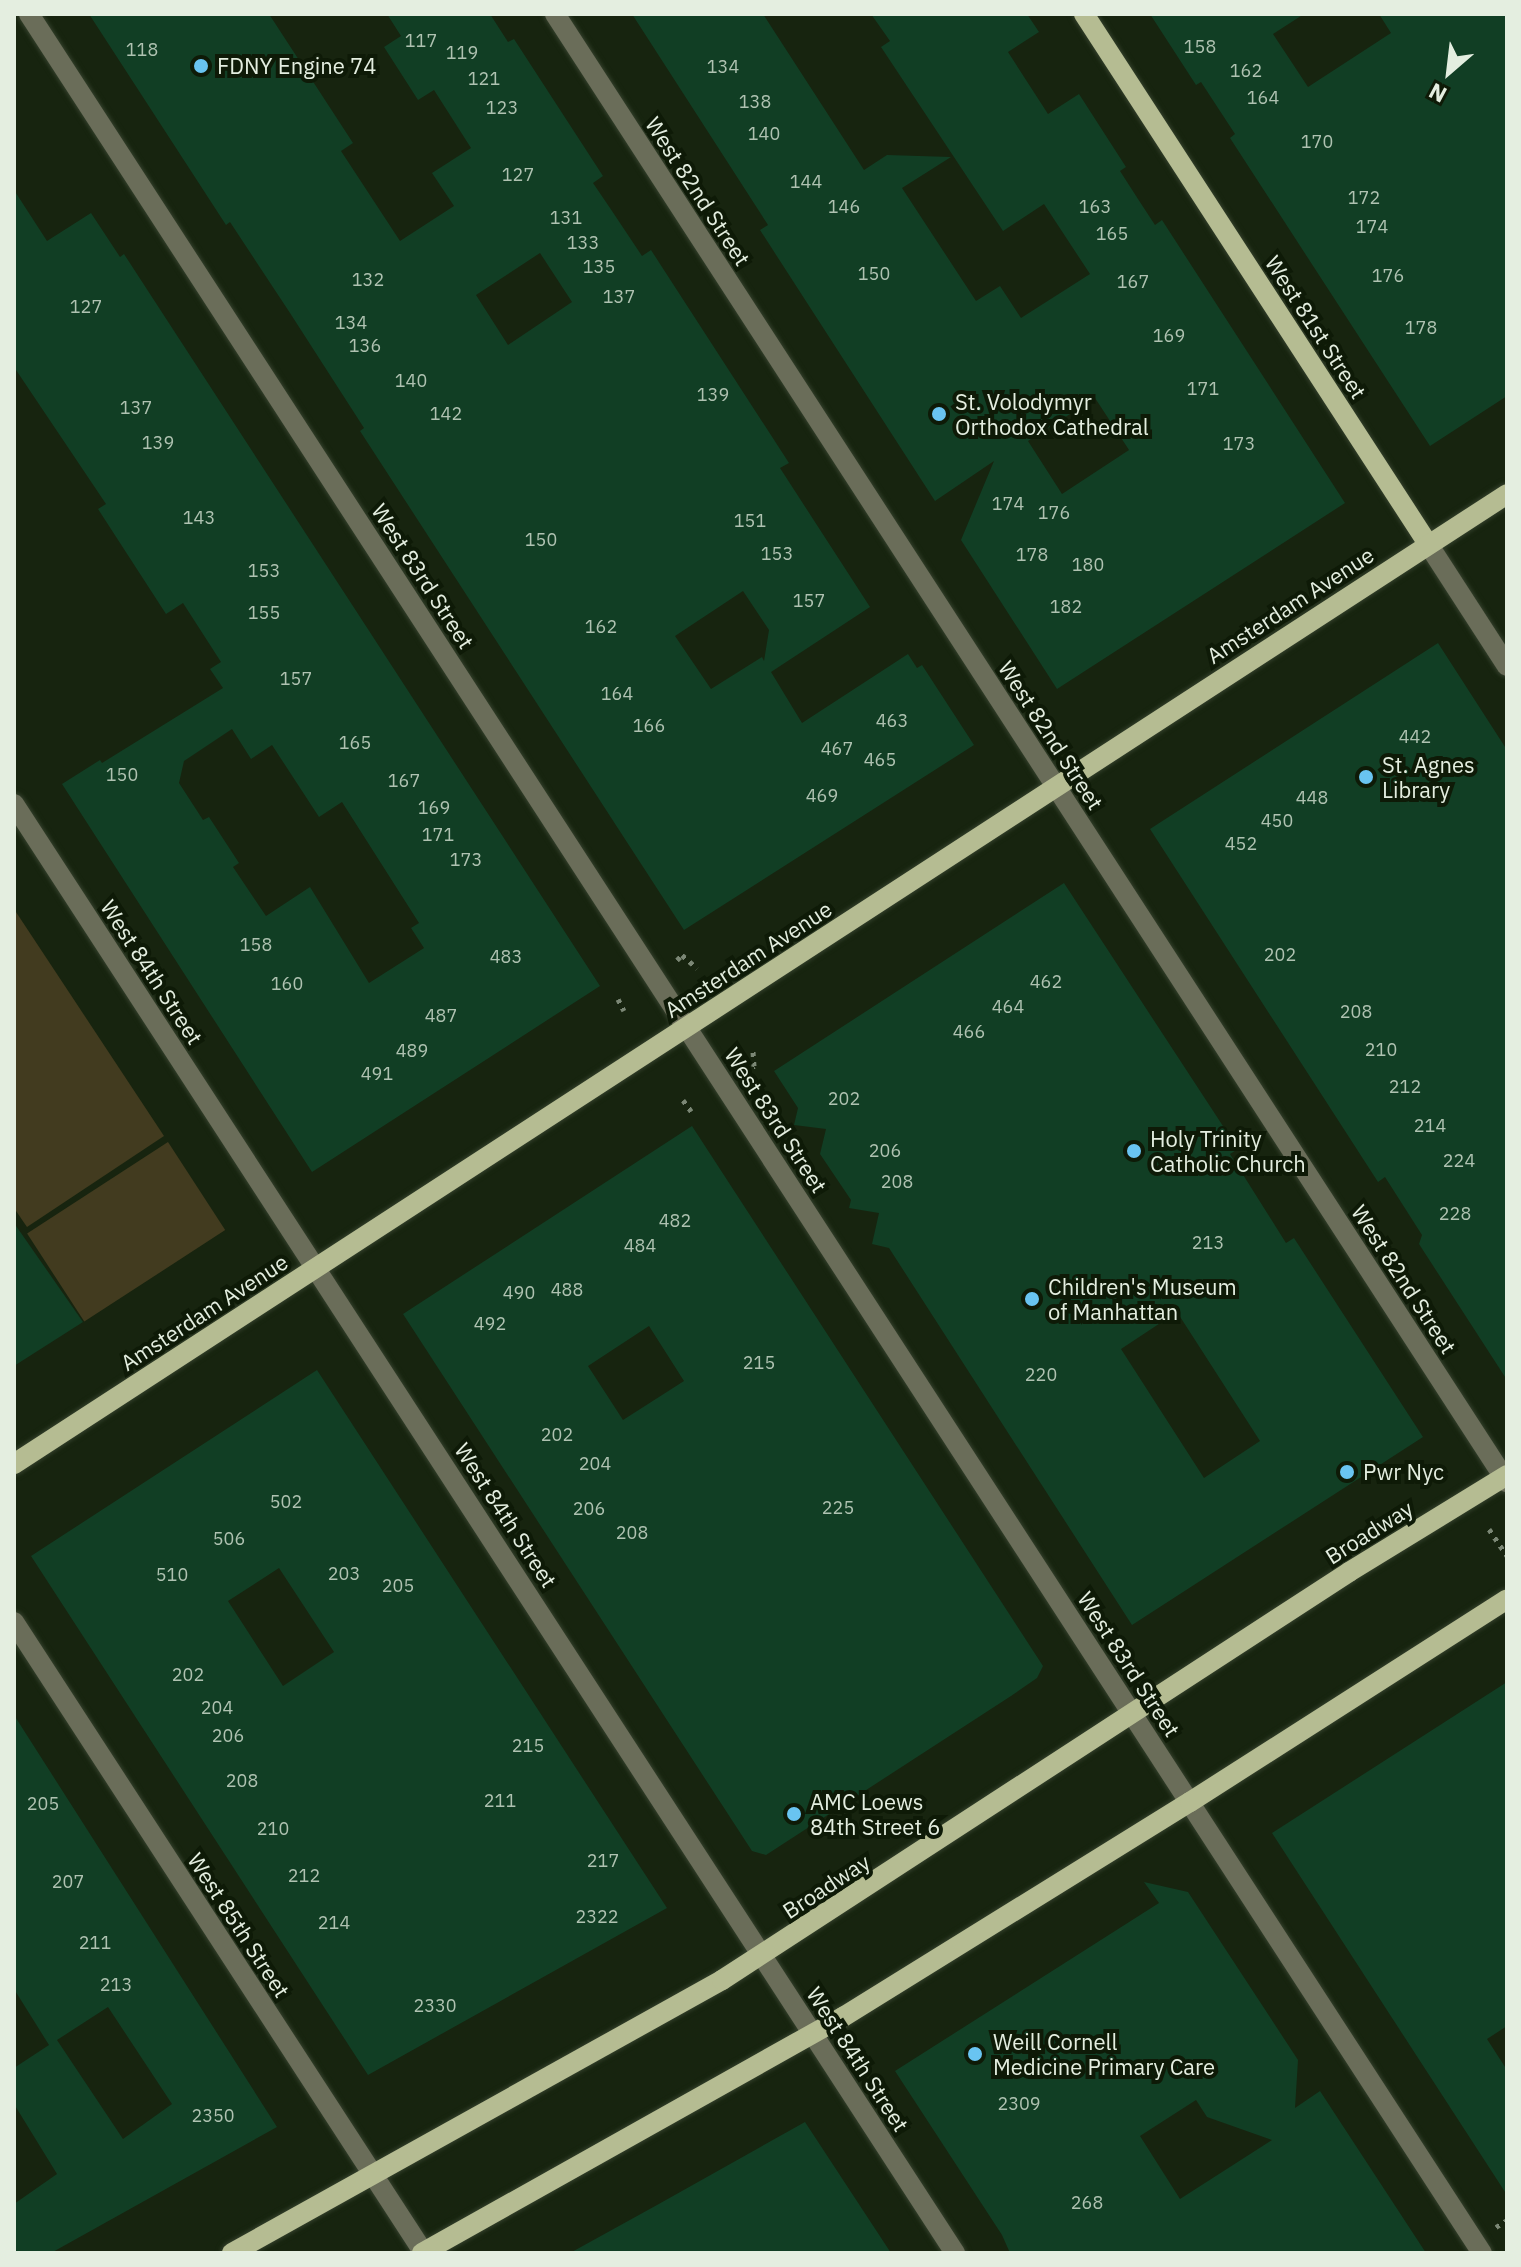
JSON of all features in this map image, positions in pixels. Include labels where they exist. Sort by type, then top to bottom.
[{"type":"main road","name":"West 81st Street","points":[[1084,14],[1428,544]]},
{"type":"main road","name":"Amsterdam Avenue","points":[[14,1464],[1507,494]]},
{"type":"main road","name":"Broadway","points":[[232,2253],[763,1954],[1132,1713],[1506,1478]]},
{"type":"main road","points":[[423,2253],[814,2034],[1190,1802],[1507,1599]]},
{"type":"street","name":"West 83rd Street","points":[[29,14],[1482,2253]]},
{"type":"street","name":"West 82nd Street","points":[[555,14],[1506,1478]]},
{"type":"street","name":"West 81st Street","points":[[1428,544],[1507,666]]},
{"type":"street","name":"West 84th Street","points":[[14,804],[955,2253]]},
{"type":"street","name":"West 85th Street","points":[[14,1622],[423,2253]]},
{"type":"path","points":[[682,955],[697,968]]},
{"type":"path","points":[[618,999],[624,1011]]},
{"type":"path","points":[[753,1051],[754,1066]]},
{"type":"path","points":[[683,1100],[691,1111]]},
{"type":"path","points":[[1489,1529],[1507,1556]]},
{"type":"shaded area","points":[[14,909],[164,1136],[27,1227],[14,1208]]},
{"type":"shaded area","points":[[168,1142],[225,1230],[84,1322],[27,1233]]},
{"type":"building","points":[[89,14],[269,14],[353,143],[341,151],[400,241],[454,206],[432,173],[471,148],[434,90],[418,100],[384,47],[401,36],[387,14],[490,14],[508,42],[514,39],[603,176],[593,183],[642,256],[651,250],[789,463],[780,468],[870,607],[771,672],[802,723],[908,654],[917,668],[922,665],[974,745],[684,930],[360,431],[364,428],[290,313],[230,222],[226,225]],"holes":[[[540,253],[572,302],[508,345],[476,295]],[[743,591],[769,630],[764,661],[762,657],[711,689],[675,636]]]},
{"type":"building","points":[[632,14],[763,14],[864,170],[887,155],[951,157],[902,188],[976,301],[1000,286],[1021,318],[1090,274],[1044,204],[1003,231],[881,47],[890,41],[871,14],[1027,14],[1039,32],[1008,52],[1048,114],[1079,94],[1126,167],[1120,171],[1138,199],[1155,225],[1162,220],[1345,503],[1057,689],[961,540],[994,461],[935,501],[760,230],[768,225]],"holes":[[[1095,398],[1129,450],[1062,494],[1028,441]]]},
{"type":"building","points":[[1150,14],[1304,14],[1273,34],[1308,87],[1391,33],[1379,14],[1507,14],[1507,396],[1430,446],[1230,138],[1235,134],[1201,82],[1196,85]]},
{"type":"building","points":[[14,190],[47,241],[91,213],[120,257],[124,254],[600,986],[312,1172],[62,784],[100,760],[102,763],[223,688],[210,669],[221,662],[183,603],[166,614],[98,509],[106,504],[14,367]],"holes":[[[232,729],[251,759],[272,745],[319,817],[342,802],[419,923],[411,928],[424,948],[369,983],[310,887],[266,916],[233,867],[239,863],[209,817],[203,820],[179,783],[184,761]]]},
{"type":"building","points":[[1438,643],[1507,750],[1507,1380],[1419,1244],[1422,1235],[1385,1177],[1378,1182],[1150,829]]},
{"type":"building","points":[[1064,883],[1238,1149],[1230,1154],[1286,1243],[1294,1238],[1423,1437],[1132,1625],[889,1248],[872,1244],[879,1213],[849,1208],[851,1200],[820,1154],[826,1129],[794,1125],[798,1108],[774,1071]],"holes":[[[1177,1312],[1260,1441],[1204,1478],[1121,1349]]]},
{"type":"building","points":[[692,1126],[1043,1666],[1037,1678],[766,1855],[752,1851],[403,1314]],"holes":[[[649,1326],[684,1381],[623,1420],[588,1366]]]},
{"type":"building","points":[[14,1223],[83,1322],[14,1366]]},
{"type":"building","points":[[317,1370],[667,1908],[368,2075],[31,1556]],"holes":[[[279,1568],[334,1652],[283,1686],[228,1601]]]},
{"type":"building","points":[[1507,1682],[1507,2026],[1487,2039],[1507,2070],[1507,2195],[1272,1833]]},
{"type":"building","points":[[14,1715],[277,2127],[51,2253],[14,2253],[14,2204],[57,2174],[14,2104],[14,2068],[49,2045],[14,1989]],"holes":[[[108,2007],[172,2104],[123,2139],[57,2040]]]},
{"type":"building","points":[[1144,1882],[1188,1892],[1298,2060],[1295,2108],[1320,2091],[1426,2253],[1010,2253],[1002,2235],[895,2071],[1159,1903]],"holes":[[[1196,2100],[1207,2117],[1272,2140],[1180,2199],[1140,2136]]]},
{"type":"building","points":[[805,2122],[891,2253],[570,2253],[657,2205]]},
{"type":"place","name":"FDNY Engine 74","points":[[201,66]]},
{"type":"place","name":"St. Volodymyr Orthodox Cathedral","points":[[939,414]]},
{"type":"place","name":"St. Agnes Library","points":[[1366,777]]},
{"type":"place","name":"Holy Trinity Catholic Church","points":[[1134,1151]]},
{"type":"place","name":"Children's Museum of Manhattan","points":[[1032,1299]]},
{"type":"place","name":"Pwr Nyc","points":[[1347,1472]]},
{"type":"place","name":"AMC Loews 84th Street 6","points":[[794,1814]]},
{"type":"place","name":"Weill Cornell Medicine Primary Care","points":[[975,2054]]}]
